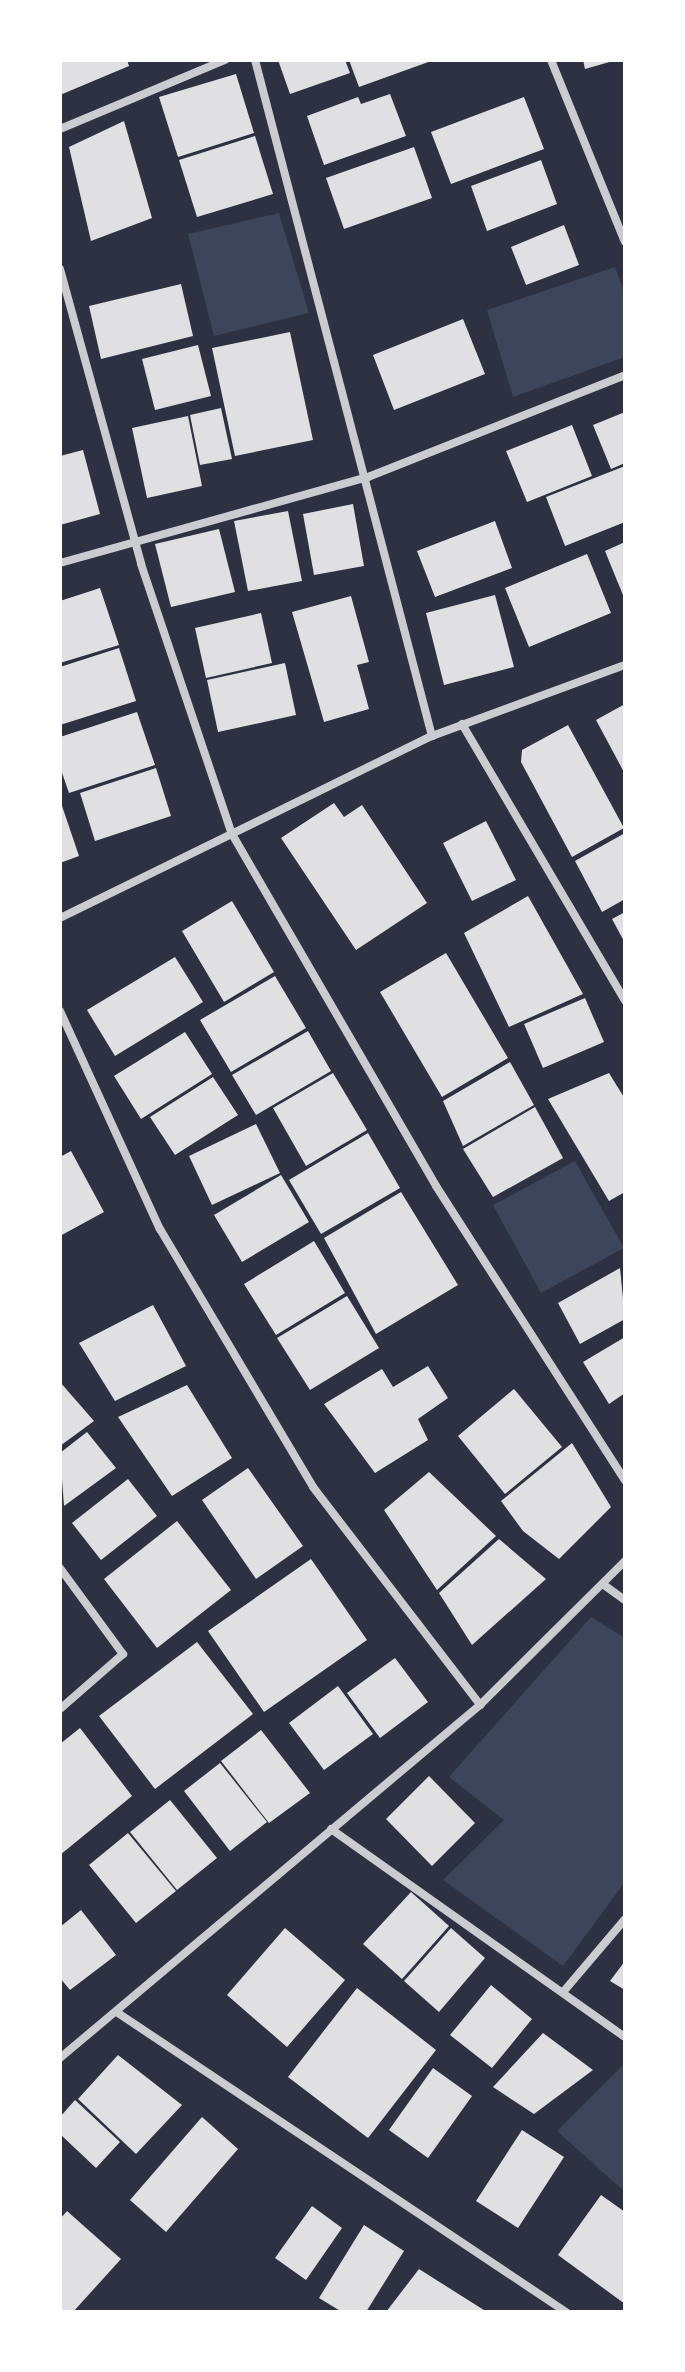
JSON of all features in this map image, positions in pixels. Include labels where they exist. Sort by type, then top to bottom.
[{"type":"street","points":[[60,129],[225,60]]},
{"type":"street","points":[[255,60],[368,477],[432,736]]},
{"type":"street","points":[[551,60],[625,242]]},
{"type":"street","points":[[60,269],[134,539],[232,834],[436,1186],[625,1480]]},
{"type":"street","points":[[60,563],[134,539],[368,477],[625,375]]},
{"type":"street","points":[[60,918],[432,736],[625,665]]},
{"type":"street","points":[[462,724],[625,1001]]},
{"type":"street","points":[[60,1011],[160,1229],[313,1487],[480,1705]]},
{"type":"street","points":[[60,2058],[118,2013],[480,1705],[625,1561]]},
{"type":"street","points":[[60,1568],[123,1654],[60,1709]]},
{"type":"street","points":[[604,1585],[625,1600]]},
{"type":"street","points":[[331,1829],[625,2037]]},
{"type":"street","points":[[564,1991],[625,1919]]},
{"type":"street","points":[[118,2013],[566,2312]]},
{"type":"shaded area","points":[[279,213],[309,313],[214,336],[188,234]]},
{"type":"shaded area","points":[[615,267],[625,294],[625,357],[513,397],[487,310]]},
{"type":"shaded area","points":[[575,1161],[624,1248],[541,1293],[493,1205]]},
{"type":"shaded area","points":[[591,1617],[625,1638],[625,1882],[563,1966],[443,1880],[504,1820],[449,1777]]},
{"type":"shaded area","points":[[625,2063],[625,2192],[557,2131]]},
{"type":"building","points":[[60,60],[127,60],[129,66],[60,95]]},
{"type":"building","points":[[278,60],[345,60],[350,73],[290,94]]},
{"type":"building","points":[[349,60],[434,60],[359,87]]},
{"type":"building","points":[[583,60],[612,60],[613,61],[585,69]]},
{"type":"building","points":[[236,74],[254,133],[178,157],[159,97]]},
{"type":"building","points":[[390,94],[406,136],[324,165],[307,116],[358,97],[361,104]]},
{"type":"building","points":[[524,97],[544,149],[451,184],[431,132]]},
{"type":"building","points":[[124,121],[152,218],[91,241],[69,147]]},
{"type":"building","points":[[255,136],[273,194],[197,217],[179,160]]},
{"type":"building","points":[[414,147],[432,198],[344,229],[326,178]]},
{"type":"building","points":[[541,160],[557,204],[487,231],[471,186]]},
{"type":"building","points":[[564,225],[579,265],[526,285],[511,247]]},
{"type":"building","points":[[181,284],[193,336],[101,359],[89,306]]},
{"type":"building","points":[[463,319],[485,374],[394,410],[373,355]]},
{"type":"building","points":[[290,332],[313,440],[235,456],[212,348]]},
{"type":"building","points":[[198,345],[211,396],[155,410],[142,359]]},
{"type":"building","points":[[221,408],[232,459],[200,465],[190,415]]},
{"type":"building","points":[[625,412],[625,463],[611,469],[593,425]]},
{"type":"building","points":[[188,416],[202,486],[147,498],[132,428]]},
{"type":"building","points":[[572,425],[592,476],[527,502],[506,451]]},
{"type":"building","points":[[83,450],[100,514],[60,525],[60,456]]},
{"type":"building","points":[[625,466],[625,522],[565,546],[546,497]]},
{"type":"building","points":[[353,504],[364,566],[314,575],[303,514]]},
{"type":"building","points":[[288,511],[302,581],[248,591],[234,521]]},
{"type":"building","points":[[495,521],[512,568],[435,597],[417,551]]},
{"type":"building","points":[[219,529],[235,592],[171,607],[155,544]]},
{"type":"building","points":[[625,542],[625,600],[605,551]]},
{"type":"building","points":[[587,554],[611,613],[529,647],[505,588]]},
{"type":"building","points":[[100,588],[119,645],[60,663],[60,601]]},
{"type":"building","points":[[495,595],[514,667],[444,685],[426,613]]},
{"type":"building","points":[[351,596],[369,662],[357,665],[369,709],[324,722],[292,612]]},
{"type":"building","points":[[261,613],[272,663],[206,678],[195,628]]},
{"type":"building","points":[[119,648],[136,701],[60,725],[60,667]]},
{"type":"building","points":[[285,663],[296,715],[218,732],[207,680]]},
{"type":"building","points":[[625,704],[625,774],[596,720]]},
{"type":"building","points":[[137,712],[155,765],[69,793],[60,767],[60,737]]},
{"type":"building","points":[[568,725],[624,828],[572,857],[521,762],[522,750]]},
{"type":"building","points":[[156,768],[171,816],[95,841],[80,793]]},
{"type":"building","points":[[60,800],[79,856],[60,863]]},
{"type":"building","points":[[334,803],[344,817],[362,805],[427,903],[356,950],[281,838]]},
{"type":"building","points":[[486,821],[516,880],[472,901],[443,843]]},
{"type":"building","points":[[625,833],[625,899],[602,912],[575,861]]},
{"type":"building","points":[[528,896],[583,994],[509,1027],[464,933]]},
{"type":"building","points":[[232,901],[274,972],[224,1002],[182,931]]},
{"type":"building","points":[[625,912],[625,943],[612,919]]},
{"type":"building","points":[[446,953],[508,1058],[442,1097],[380,992]]},
{"type":"building","points":[[175,957],[203,1002],[115,1056],[87,1010]]},
{"type":"building","points":[[275,976],[306,1028],[231,1072],[200,1020]]},
{"type":"building","points":[[585,998],[604,1042],[543,1068],[524,1024]]},
{"type":"building","points":[[308,1031],[331,1071],[256,1115],[232,1075]]},
{"type":"building","points":[[185,1032],[212,1074],[141,1119],[114,1076]]},
{"type":"building","points":[[510,1062],[534,1105],[463,1146],[443,1101]]},
{"type":"building","points":[[333,1073],[367,1130],[306,1166],[273,1108]]},
{"type":"building","points":[[609,1073],[625,1099],[625,1192],[609,1201],[548,1099]]},
{"type":"building","points":[[213,1077],[238,1115],[175,1155],[150,1117]]},
{"type":"building","points":[[535,1107],[563,1158],[493,1197],[463,1149]]},
{"type":"building","points":[[256,1124],[280,1173],[212,1205],[189,1156]]},
{"type":"building","points":[[368,1133],[400,1188],[321,1234],[289,1180]]},
{"type":"building","points":[[71,1151],[104,1212],[60,1236],[60,1157]]},
{"type":"building","points":[[281,1175],[309,1222],[242,1262],[214,1215]]},
{"type":"building","points":[[401,1192],[458,1285],[376,1334],[324,1238]]},
{"type":"building","points":[[314,1241],[345,1293],[276,1335],[244,1284]]},
{"type":"building","points":[[620,1268],[625,1319],[580,1344],[558,1303]]},
{"type":"building","points":[[347,1296],[379,1348],[310,1390],[277,1338]]},
{"type":"building","points":[[153,1305],[186,1366],[115,1401],[79,1343]]},
{"type":"building","points":[[625,1337],[625,1393],[609,1404],[583,1362]]},
{"type":"building","points":[[428,1366],[448,1398],[418,1419],[428,1440],[375,1473],[324,1404],[382,1369],[393,1387]]},
{"type":"building","points":[[60,1382],[94,1421],[60,1446]]},
{"type":"building","points":[[187,1385],[232,1458],[172,1496],[118,1417]]},
{"type":"building","points":[[514,1389],[562,1447],[505,1494],[458,1436]]},
{"type":"building","points":[[87,1432],[116,1468],[64,1506],[60,1453]]},
{"type":"building","points":[[572,1443],[611,1507],[559,1559],[523,1531],[501,1501]]},
{"type":"building","points":[[248,1468],[303,1546],[256,1579],[202,1500]]},
{"type":"building","points":[[429,1472],[496,1536],[437,1590],[384,1510]]},
{"type":"building","points":[[128,1479],[157,1516],[101,1560],[72,1523]]},
{"type":"building","points":[[177,1521],[231,1590],[157,1648],[104,1579]]},
{"type":"building","points":[[499,1539],[546,1579],[472,1645],[439,1593]]},
{"type":"building","points":[[311,1559],[367,1640],[264,1712],[208,1631]]},
{"type":"building","points":[[197,1642],[253,1714],[155,1789],[99,1716]]},
{"type":"building","points":[[395,1658],[428,1702],[380,1738],[347,1693]]},
{"type":"building","points":[[338,1686],[373,1734],[324,1770],[289,1723]]},
{"type":"building","points":[[80,1728],[132,1796],[60,1855],[60,1744]]},
{"type":"building","points":[[261,1730],[310,1793],[269,1823],[221,1761]]},
{"type":"building","points":[[220,1763],[267,1822],[230,1851],[184,1791]]},
{"type":"building","points":[[429,1776],[475,1823],[432,1866],[386,1819]]},
{"type":"building","points":[[170,1800],[217,1858],[177,1890],[130,1832]]},
{"type":"building","points":[[128,1833],[176,1891],[136,1923],[89,1865]]},
{"type":"building","points":[[411,1892],[449,1926],[402,1979],[363,1944]]},
{"type":"building","points":[[81,1910],[116,1955],[70,1990],[60,1978],[60,1927]]},
{"type":"building","points":[[285,1928],[345,1980],[287,2047],[227,1995]]},
{"type":"building","points":[[451,1928],[485,1958],[439,2012],[404,1981]]},
{"type":"building","points":[[625,1961],[625,1990],[610,1981]]},
{"type":"building","points":[[491,1985],[532,2019],[492,2068],[450,2035]]},
{"type":"building","points":[[357,1988],[436,2050],[368,2138],[288,2077]]},
{"type":"building","points":[[543,2033],[593,2070],[534,2114],[493,2087]]},
{"type":"building","points":[[118,2055],[182,2105],[136,2154],[78,2099]]},
{"type":"building","points":[[433,2068],[472,2096],[428,2158],[389,2130]]},
{"type":"building","points":[[75,2100],[120,2142],[96,2168],[60,2134],[60,2117]]},
{"type":"building","points":[[202,2117],[238,2149],[166,2232],[130,2200]]},
{"type":"building","points":[[522,2130],[564,2157],[518,2228],[476,2201]]},
{"type":"building","points":[[601,2195],[625,2212],[625,2304],[558,2255]]},
{"type":"building","points":[[312,2206],[342,2228],[306,2280],[275,2258]]},
{"type":"building","points":[[67,2211],[121,2259],[73,2312],[60,2312],[60,2219]]},
{"type":"building","points":[[364,2225],[404,2251],[366,2312],[342,2312],[319,2298]]},
{"type":"building","points":[[419,2269],[487,2312],[386,2312]]}]
